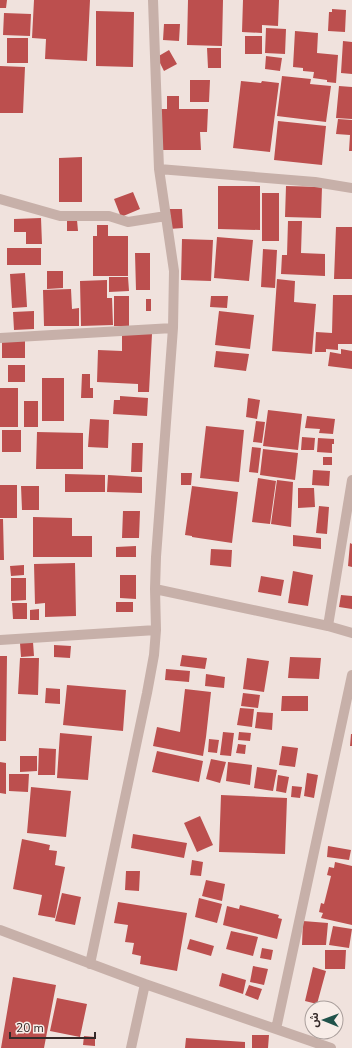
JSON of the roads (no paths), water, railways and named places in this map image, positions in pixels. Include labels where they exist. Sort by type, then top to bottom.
[{"type":"street","points":[[90,964],[147,693],[154,655],[156,630],[155,589],[157,549],[173,328],[174,271],[159,169],[153,0]]},
{"type":"street","points":[[159,169],[315,182],[352,188]]},
{"type":"street","points":[[0,199],[60,216],[109,216],[128,222],[166,216]]},
{"type":"street","points":[[0,338],[173,328]]},
{"type":"street","points":[[328,626],[352,480]]},
{"type":"street","points":[[155,589],[328,626],[352,633]]},
{"type":"street","points":[[0,640],[156,630]]},
{"type":"street","points":[[276,1029],[352,675]]},
{"type":"street","points":[[0,930],[145,984],[332,1048]]},
{"type":"street","points":[[131,1048],[145,984]]}]
